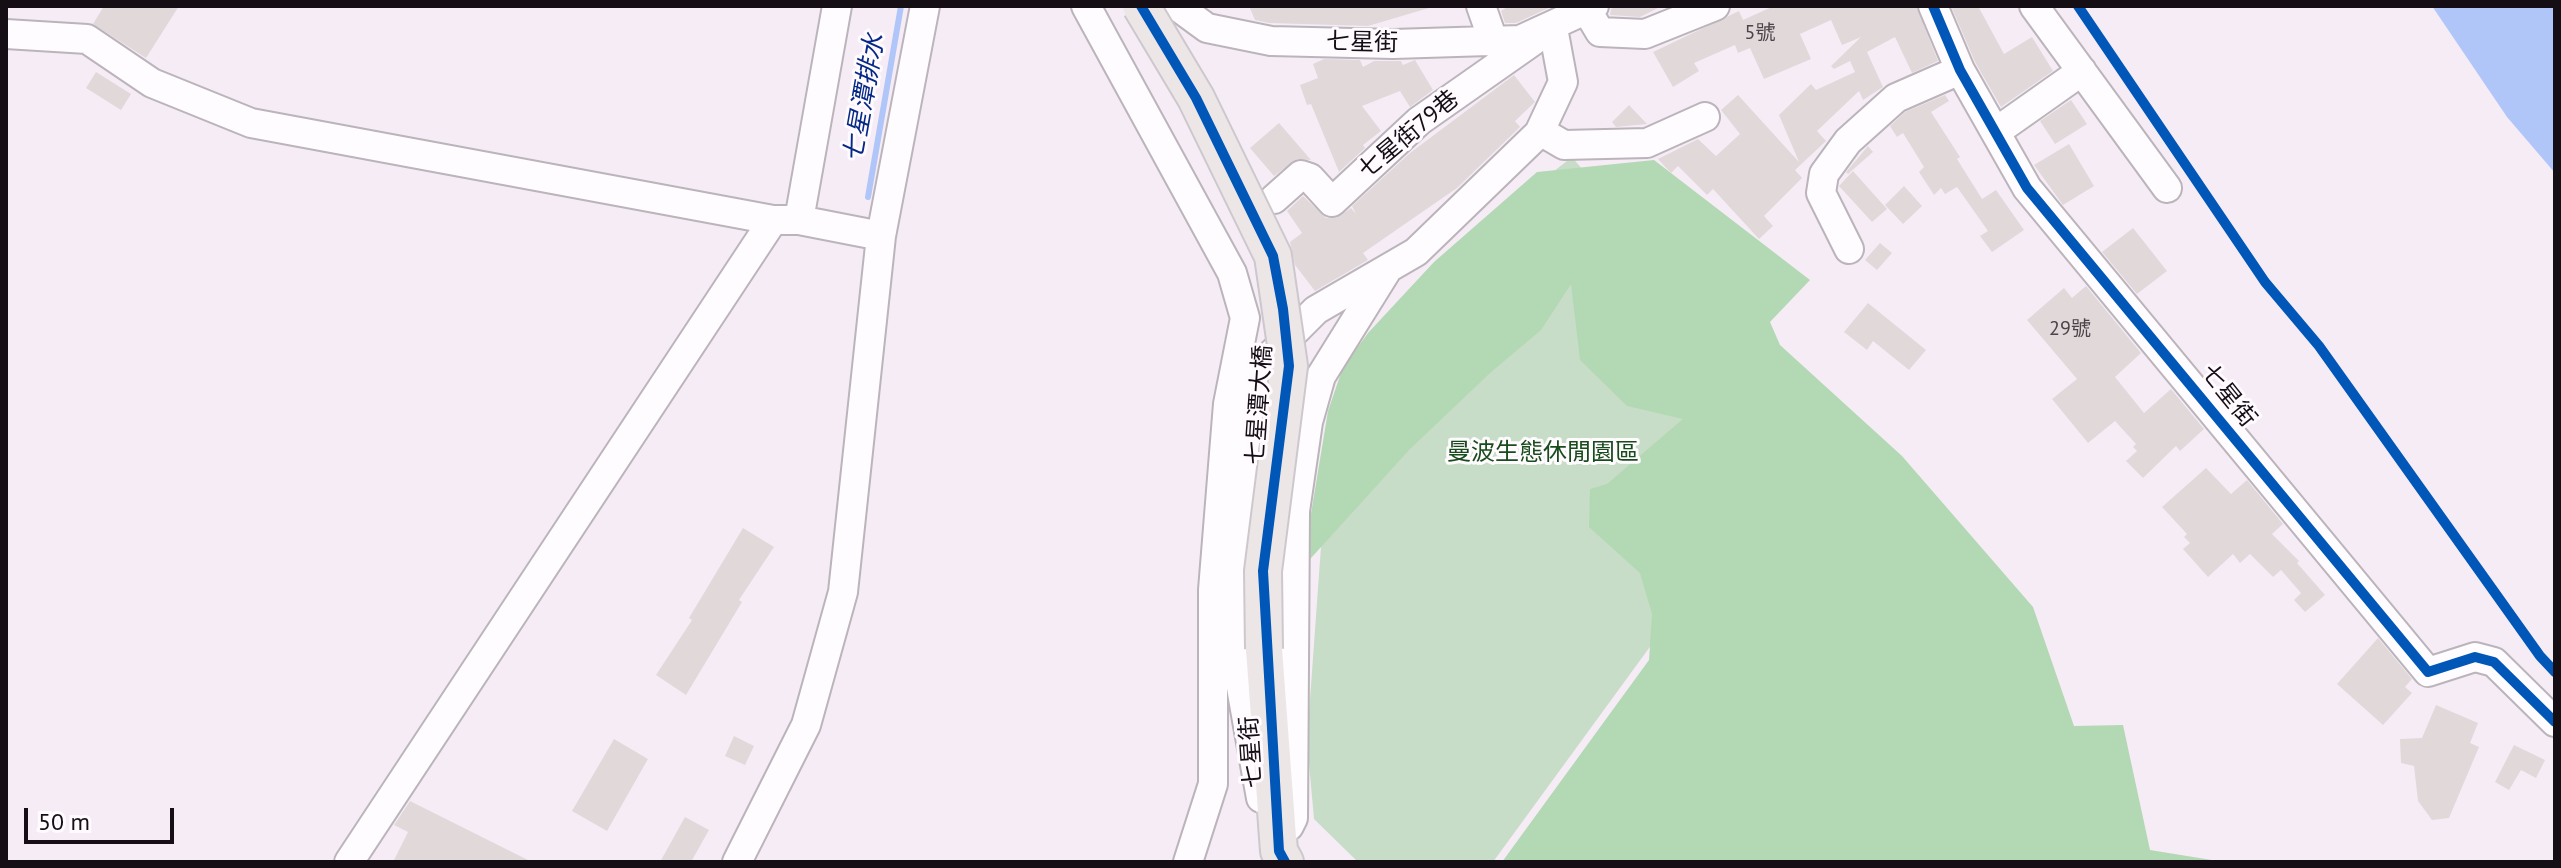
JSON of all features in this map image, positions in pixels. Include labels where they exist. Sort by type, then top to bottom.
[{"type":"main road","name":"七星潭大橋","points":[[1141,6],[1196,98],[1273,256],[1289,366],[1263,571],[1264,649]]},
{"type":"main road","name":"七星街","points":[[1264,649],[1278,858]]},
{"type":"street","points":[[349,862],[786,220],[837,6]]},
{"type":"street","points":[[737,862],[806,725],[843,592],[881,236],[925,6]]},
{"type":"street","points":[[1086,6],[1232,273],[1245,318],[1228,404],[1213,590],[1213,784],[1188,862]]},
{"type":"street","name":"七星街","points":[[1177,6],[1207,28],[1271,41],[1494,43],[1520,40],[1591,9]]},
{"type":"street","points":[[1481,6],[1494,43]]},
{"type":"street","points":[[1591,9],[1600,32],[1645,34],[1715,6]]},
{"type":"street","name":"七星街","points":[[1933,6],[1960,70],[2027,188],[2428,672],[2475,657],[2494,662],[2555,722]]},
{"type":"street","points":[[2034,6],[2167,188]]},
{"type":"street","name":"七星街","points":[[1278,858],[1266,824],[1239,676],[1239,504],[1250,398],[1271,355],[1316,310],[1416,252],[1498,176],[1540,131],[1563,82],[1561,54],[1553,28]]},
{"type":"street","name":"七星街79巷","points":[[1274,199],[1301,175],[1310,178],[1332,202],[1419,121],[1553,28]]},
{"type":"street","points":[[6,34],[87,39],[152,83],[251,123],[881,236]]},
{"type":"street","points":[[1849,249],[1821,193],[1824,174],[1848,141],[1896,98],[1960,70]]},
{"type":"street","points":[[1997,131],[2082,71]]},
{"type":"street","points":[[1540,131],[1564,145],[1647,143],[1705,117]]},
{"type":"street","name":"七星街","points":[[1278,858],[1293,818],[1295,511],[1308,422],[1321,376],[1389,267]]},
{"type":"green space","name":"曼波生態休閒園區","points":[[1572,157],[1774,399],[1792,452],[1493,862],[1358,862],[1314,819],[1307,741],[1322,533],[1437,263]]},
{"type":"green space","points":[[1654,160],[1810,280],[1770,322],[1780,345],[1902,456],[2033,607],[2074,726],[2123,725],[2150,850],[2224,862],[1502,862],[1649,660],[1652,614],[1640,573],[1589,527],[1590,489],[1607,484],[1683,419],[1627,406],[1580,360],[1571,284],[1541,330],[1490,373],[1409,450],[1302,568],[1328,411],[1343,367],[1368,333],[1434,262],[1537,172]]},
{"type":"water","points":[[2432,6],[2555,6],[2555,173],[2507,117]]},
{"type":"building","points":[[104,6],[179,6],[146,58],[93,24]]},
{"type":"building","points":[[1249,6],[1429,8],[1368,26],[1269,23],[1255,20]]},
{"type":"building","points":[[1509,6],[1553,6],[1516,23],[1505,23],[1501,11]]},
{"type":"building","points":[[1616,6],[1662,6],[1640,17],[1610,15],[1611,9]]},
{"type":"building","points":[[1774,6],[1916,6],[1938,61],[1912,73],[1895,37],[1867,52],[1883,87],[1863,100],[1859,91],[1817,131],[1826,141],[1795,170],[1802,178],[1764,216],[1773,226],[1759,239],[1713,189],[1707,195],[1678,166],[1671,173],[1658,159],[1698,139],[1716,156],[1740,134],[1721,110],[1738,95],[1799,162],[1779,115],[1811,84],[1816,90],[1855,72],[1850,61],[1834,69],[1831,66],[1861,37],[1842,45],[1831,20],[1800,34],[1811,59],[1764,79],[1750,48],[1738,53],[1735,45],[1694,63],[1699,71],[1673,87],[1653,52],[1739,11],[1743,20]]},
{"type":"building","points":[[1951,6],[1978,6],[2004,54],[2032,37],[2053,71],[2001,107],[1975,62]]},
{"type":"building","points":[[1324,59],[1360,60],[1363,67],[1374,61],[1401,61],[1403,65],[1415,60],[1433,90],[1410,107],[1400,91],[1362,106],[1381,131],[1363,145],[1365,148],[1339,172],[1300,85],[1318,78],[1313,64]]},
{"type":"building","points":[[96,72],[131,94],[121,110],[86,88]]},
{"type":"building","points":[[1514,75],[1535,102],[1515,121],[1520,127],[1457,188],[1363,253],[1368,260],[1315,291],[1295,265],[1290,242],[1302,233],[1287,211],[1303,196],[1326,218],[1336,218],[1351,208],[1356,214],[1352,206],[1410,153]]},
{"type":"building","points":[[1945,95],[1949,101],[1931,112],[1960,157],[1957,159],[1982,199],[1996,190],[2024,230],[1992,252],[1980,236],[1988,231],[1957,187],[1945,194],[1941,188],[1934,195],[1919,172],[1924,167],[1903,133],[1897,137],[1890,126],[1905,112]]},
{"type":"building","points":[[2071,100],[2087,124],[2055,144],[2040,121]]},
{"type":"building","points":[[1629,105],[1647,124],[1616,127],[1612,122]]},
{"type":"building","points":[[1279,123],[1311,160],[1297,159],[1274,176],[1250,148]]},
{"type":"building","points":[[2069,144],[2094,186],[2063,205],[2034,165]]},
{"type":"building","points":[[1868,146],[1873,152],[1848,174],[1846,172]]},
{"type":"building","points":[[1853,171],[1887,209],[1872,222],[1839,186]]},
{"type":"building","points":[[1904,186],[1922,206],[1903,224],[1885,205]]},
{"type":"building","points":[[2133,228],[2167,271],[2137,294],[2102,252]]},
{"type":"building","points":[[1880,243],[1892,253],[1877,270],[1865,260]]},
{"type":"building","points":[[2086,286],[2141,353],[2115,377],[2144,413],[2171,389],[2204,429],[2180,451],[2176,446],[2143,478],[2126,461],[2137,451],[2133,447],[2136,444],[2115,421],[2088,443],[2052,399],[2077,379],[2027,320],[2064,288],[2072,298]]},
{"type":"building","points":[[1868,303],[1926,350],[1909,370],[1873,341],[1867,350],[1844,332]]},
{"type":"building","points":[[2206,468],[2231,494],[2247,480],[2283,524],[2272,534],[2299,561],[2297,563],[2325,595],[2305,612],[2294,600],[2301,593],[2281,570],[2273,577],[2250,554],[2240,563],[2233,554],[2208,577],[2183,549],[2190,543],[2184,537],[2187,534],[2162,507]]},
{"type":"building","points":[[743,528],[774,547],[739,600],[742,602],[686,695],[656,675],[692,620],[689,618]]},
{"type":"building","points":[[2378,638],[2412,679],[2405,687],[2412,693],[2383,725],[2337,684]]},
{"type":"building","points":[[2436,705],[2478,723],[2470,743],[2479,747],[2449,818],[2432,820],[2418,801],[2414,766],[2401,763],[2400,739],[2422,738]]},
{"type":"building","points":[[734,736],[754,746],[745,765],[725,756]]},
{"type":"building","points":[[614,739],[648,759],[607,831],[572,811]]},
{"type":"building","points":[[2514,745],[2545,760],[2536,778],[2521,770],[2509,790],[2495,782]]},
{"type":"building","points":[[410,801],[532,862],[393,862],[408,832],[394,825]]},
{"type":"building","points":[[685,817],[709,830],[691,862],[660,862]]},
{"type":"waterway","name":"七星潭排水","points":[[868,197],[901,6]]},
{"type":"cycle path","points":[[1141,6],[1196,98],[1273,256],[1283,309],[1289,366],[1263,571],[1279,851],[1285,862]]},
{"type":"cycle path","points":[[1933,6],[1960,70],[2027,188],[2428,672],[2475,657],[2494,662],[2555,722]]},
{"type":"cycle path","points":[[2078,6],[2265,282],[2319,346],[2540,656],[2555,672]]}]
